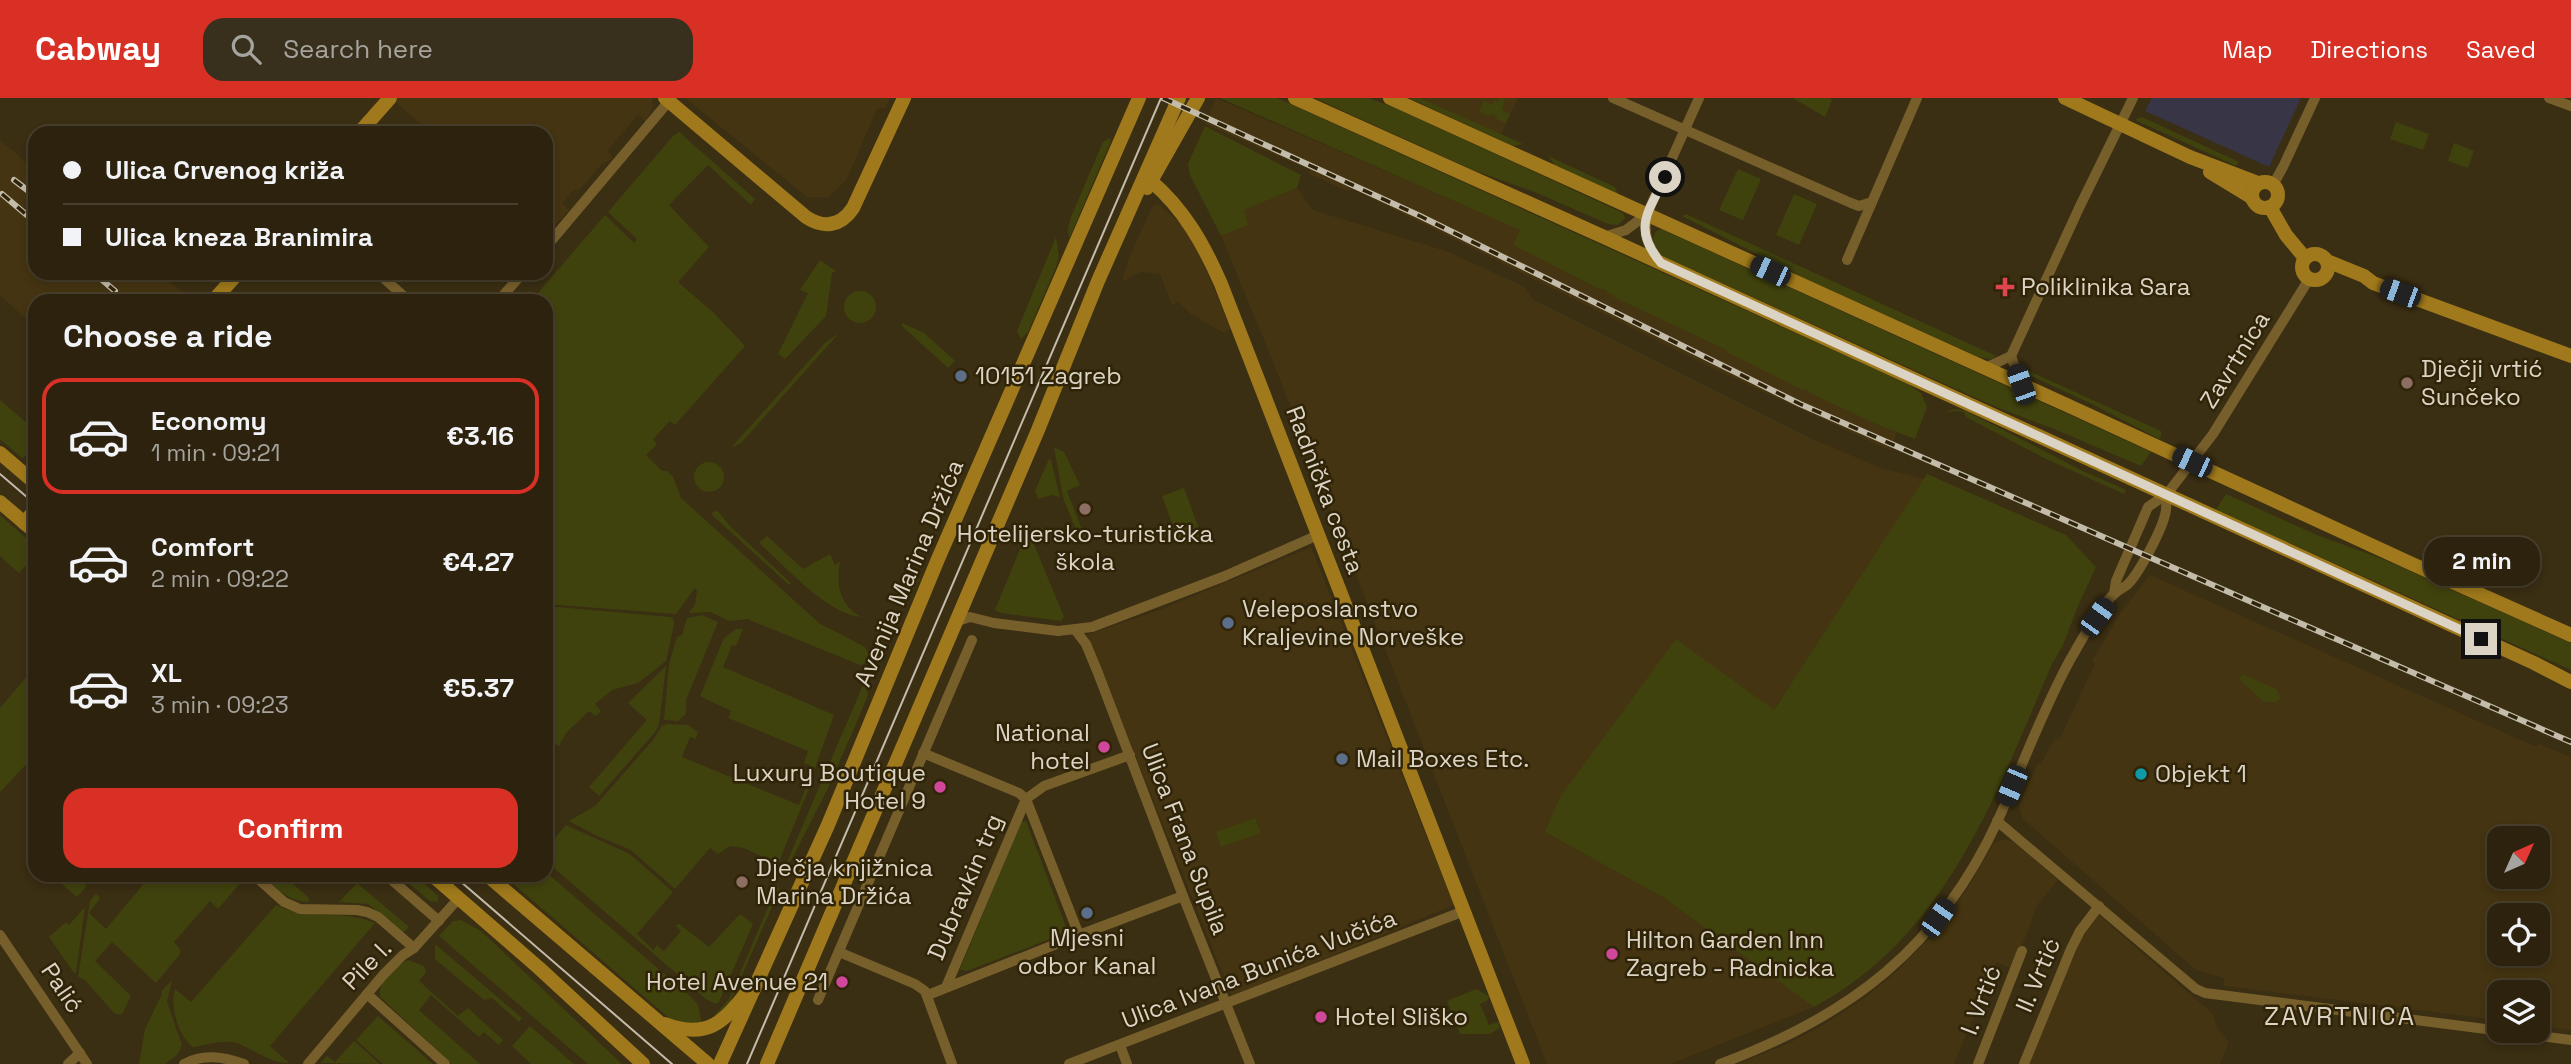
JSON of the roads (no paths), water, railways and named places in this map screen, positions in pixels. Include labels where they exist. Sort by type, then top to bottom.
[{"type":"main road","points":[[365,126],[390,98]]},
{"type":"main road","points":[[667,100],[806,217],[829,225],[842,221],[853,208],[904,98]]},
{"type":"main road","name":"Avenija Marina Držića","points":[[720,1064],[828,825],[1005,402],[1139,98]]},
{"type":"main road","points":[[767,1064],[1127,214],[1179,98]]},
{"type":"main road","points":[[1127,214],[1151,181],[1198,98]]},
{"type":"main road","points":[[1295,98],[2167,494],[2571,681]]},
{"type":"main road","points":[[1390,98],[2571,635]]},
{"type":"main road","points":[[2065,98],[2190,157],[2277,189],[2278,198],[2270,207],[2259,207],[2251,197],[2190,157]]},
{"type":"main road","name":"Radnička cesta","points":[[1151,181],[1166,194],[1186,219],[1209,259],[1523,1064]]},
{"type":"main road","points":[[2251,197],[2252,190],[2265,184]]},
{"type":"main road","points":[[2270,207],[2286,234],[2305,257]]},
{"type":"main road","points":[[2305,257],[2317,253],[2327,261],[2364,276],[2373,284]]},
{"type":"main road","points":[[2305,257],[2302,269],[2309,279],[2337,276],[2361,284],[2373,284],[2571,356]]},
{"type":"main road","points":[[2325,276],[2328,270],[2327,261]]},
{"type":"main road","points":[[219,294],[232,280]]},
{"type":"main road","points":[[0,453],[28,477]]},
{"type":"main road","points":[[0,502],[28,525]]},
{"type":"main road","points":[[440,882],[540,968],[643,1064]]},
{"type":"main road","points":[[495,882],[708,1064]]},
{"type":"main road","points":[[653,1017],[683,1030],[709,1028],[729,1014],[761,975]]},
{"type":"street","points":[[1613,98],[1859,206],[1872,202]]},
{"type":"street","points":[[1661,263],[1648,247],[1645,228],[1647,214],[1699,98]]},
{"type":"street","points":[[1847,260],[1917,98]]},
{"type":"street","points":[[1985,368],[2011,356],[2133,98]]},
{"type":"street","points":[[2265,184],[2283,167],[2315,98]]},
{"type":"street","points":[[2549,98],[2571,106]]},
{"type":"street","points":[[553,238],[667,100]]},
{"type":"street","points":[[1604,237],[1626,230],[1647,214]]},
{"type":"street","name":"Zavrtnica","points":[[2114,594],[2116,581],[2148,507],[2167,494],[2220,425],[2309,279]]},
{"type":"street","points":[[386,280],[401,294]]},
{"type":"street","points":[[504,294],[517,280]]},
{"type":"street","points":[[2011,356],[2021,384]]},
{"type":"street","name":"Zavrtnica","points":[[1720,1064],[1767,1047],[1849,1002],[1921,939],[1938,918],[1971,871],[1997,821],[2070,660],[2114,594],[2126,586],[2142,563],[2165,515],[2167,494]]},
{"type":"street","points":[[955,622],[970,617],[994,623],[1076,631],[1170,598],[1282,553],[1318,535]]},
{"type":"street","name":"Ulica Frana Supila","points":[[1076,631],[1090,654],[1250,1064]]},
{"type":"street","points":[[818,1000],[972,640]]},
{"type":"street","points":[[923,753],[1019,793],[1026,799],[1044,786],[1130,755]]},
{"type":"street","name":"Dubravkin trg","points":[[928,995],[1079,935],[1026,799]]},
{"type":"street","name":"Dubravkin trg","points":[[946,987],[1026,799]]},
{"type":"street","points":[[1997,821],[2196,989],[2205,993],[2571,1040]]},
{"type":"street","points":[[263,882],[292,906],[300,909],[357,910],[378,917],[414,948]]},
{"type":"street","points":[[394,882],[439,921]]},
{"type":"street","points":[[1079,935],[1183,896]]},
{"type":"street","name":"Pile I.","points":[[308,1064],[402,955],[414,948],[459,898]]},
{"type":"street","name":"II. Vrtić","points":[[2024,1064],[2071,949],[2080,931],[2099,906]]},
{"type":"street","name":"Ulica Ivana Bunića Vučića","points":[[1069,1064],[1464,911]]},
{"type":"street","name":"Palić","points":[[0,935],[88,1064]]},
{"type":"street","name":"I. Vrtić","points":[[1978,1064],[2022,951]]},
{"type":"street","points":[[839,952],[915,984],[928,995],[952,1064]]},
{"type":"street","points":[[367,994],[445,1064]]},
{"type":"street","points":[[1120,1045],[1127,1064]]},
{"type":"street","points":[[68,1064],[80,1053]]},
{"type":"street","points":[[184,1064],[207,1057],[227,1058],[244,1064]]},
{"type":"tram line","points":[[747,1064],[1161,98]]},
{"type":"tram line","points":[[0,474],[28,498]]},
{"type":"tram line","points":[[461,882],[672,1064]]},
{"type":"railway","points":[[1163,98],[1420,216],[1800,404],[2571,742]]},
{"type":"railway","points":[[14,180],[28,191]]},
{"type":"railway","points":[[2,194],[28,216]]},
{"type":"railway","points":[[102,280],[115,291]]},
{"type":"place","name":"Poliklinika Sara","points":[[2005,287]]},
{"type":"place","name":"10151 Zagreb","points":[[961,376]]},
{"type":"place","name":"Dječji vrtić Sunčeko","points":[[2407,383]]},
{"type":"place","name":"Hotelijersko-turistička škola","points":[[1085,509]]},
{"type":"place","name":"Veleposlanstvo Kraljevine Norveške","points":[[1228,623]]},
{"type":"place","name":"National hotel","points":[[1104,747]]},
{"type":"place","name":"Mail Boxes Etc.","points":[[1342,759]]},
{"type":"place","name":"Objekt 1","points":[[2141,774]]},
{"type":"place","name":"Luxury Boutique Hotel 9","points":[[940,787]]},
{"type":"place","name":"Dječja knjižnica Marina Držića","points":[[742,882]]},
{"type":"place","name":"Mjesni odbor Kanal","points":[[1087,913]]},
{"type":"place","name":"Hilton Garden Inn Zagreb - Radnicka","points":[[1612,954]]},
{"type":"place","name":"Hotel Avenue 21","points":[[842,982]]},
{"type":"place","name":"Hotel Sliško","points":[[1321,1017]]},
{"type":"district","name":"ZAVRTNICA","points":[[2340,1016]]}]
